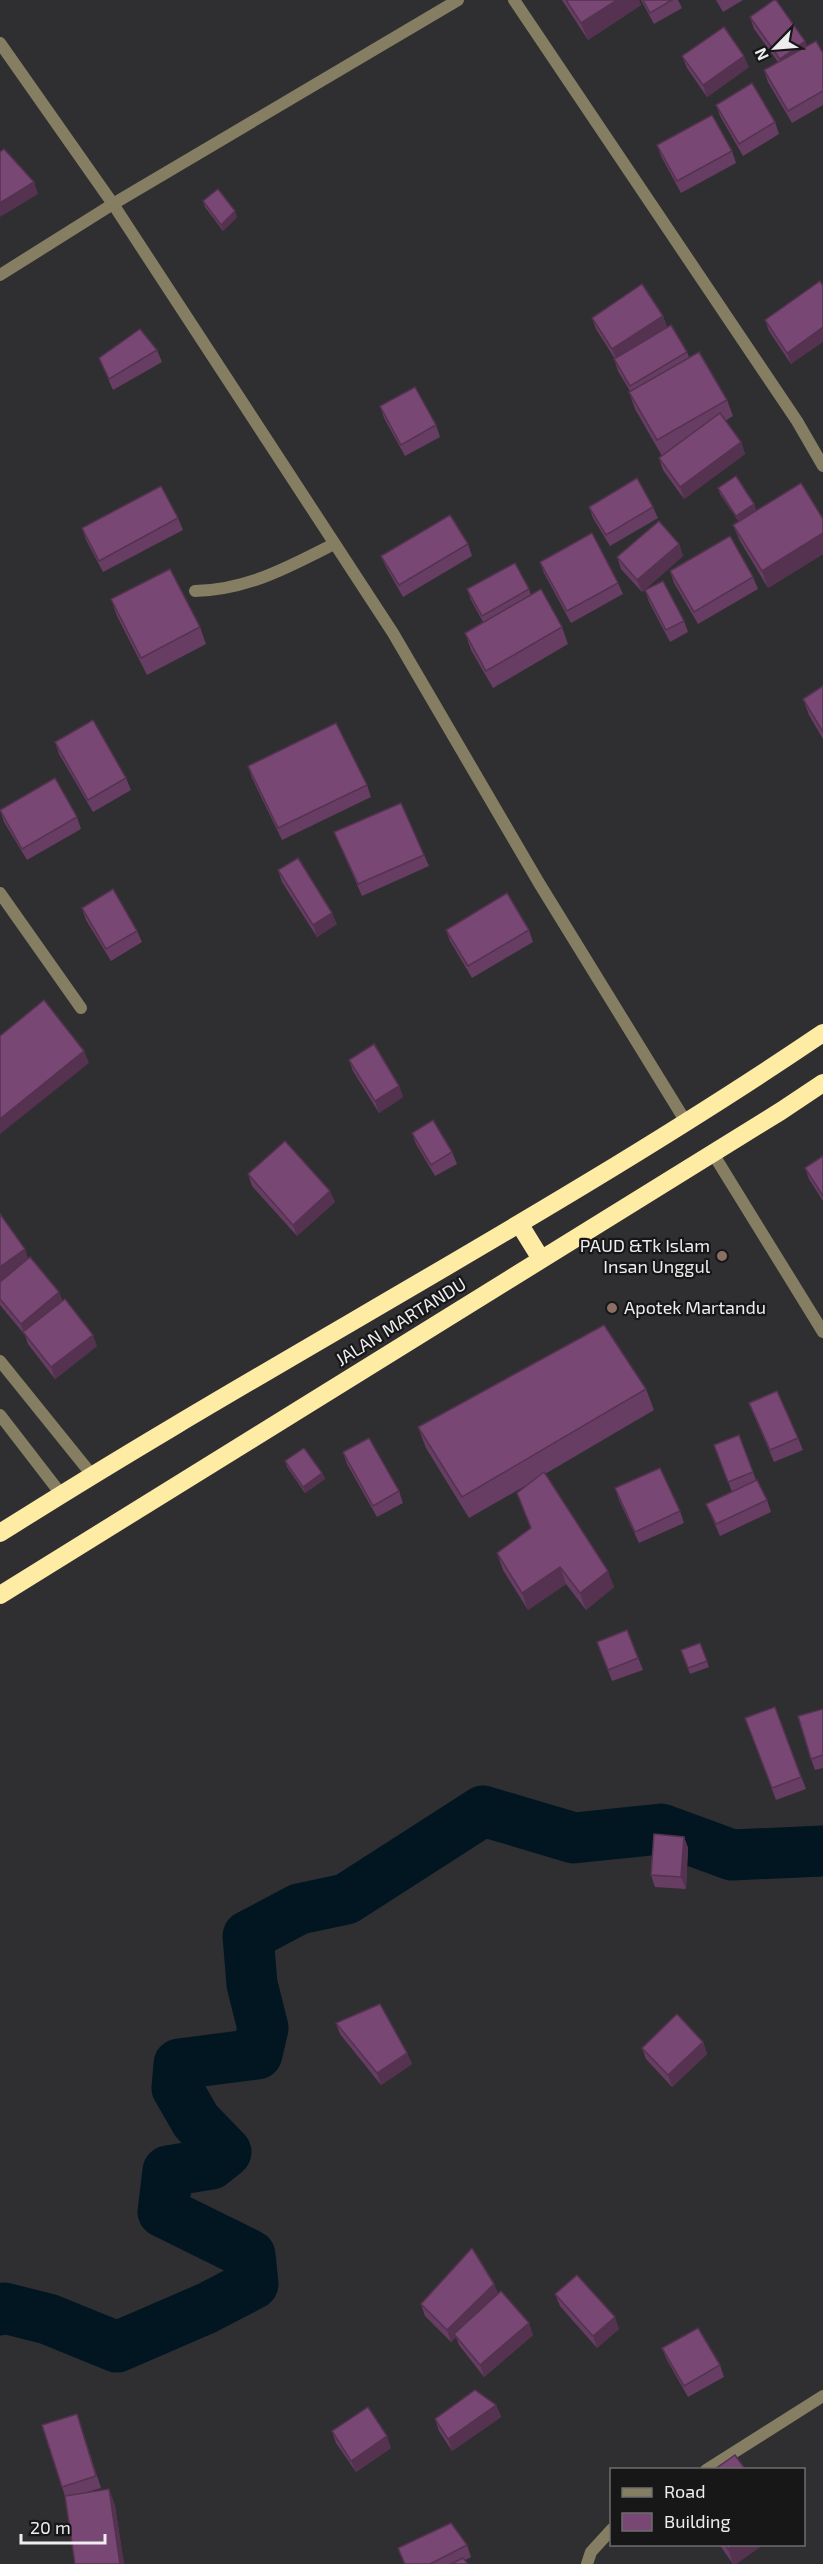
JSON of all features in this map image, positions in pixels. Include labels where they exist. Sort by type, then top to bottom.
[{"type":"highway","name":"JALAN MARTANDU","points":[[0,1533],[92,1475],[520,1225],[686,1122],[823,1033]]},
{"type":"highway","name":"JALAN MARTANDU","points":[[0,1595],[823,1083]]},
{"type":"highway","points":[[520,1225],[541,1259]]},
{"type":"street","points":[[0,275],[112,204],[458,0]]},
{"type":"street","points":[[514,0],[790,411],[823,466]]},
{"type":"street","points":[[0,43],[112,204],[393,633],[539,883],[686,1122]]},
{"type":"street","points":[[195,591],[218,591],[275,574],[334,544]]},
{"type":"street","points":[[0,893],[81,1008]]},
{"type":"street","points":[[712,1152],[823,1332]]},
{"type":"street","points":[[0,1361],[92,1475]]},
{"type":"street","points":[[0,1415],[61,1494]]},
{"type":"street","points":[[708,2468],[823,2396]]},
{"type":"street","points":[[587,2564],[591,2552],[610,2531]]},
{"type":"building","points":[[566,0],[617,0],[581,23]]},
{"type":"building","points":[[643,0],[672,0],[650,13]]},
{"type":"building","points":[[774,0],[805,41],[780,59],[750,17]]},
{"type":"building","points":[[724,27],[744,56],[703,85],[682,56]]},
{"type":"building","points":[[816,41],[823,53],[823,91],[788,111],[764,70]]},
{"type":"building","points":[[752,83],[775,122],[739,144],[716,105]]},
{"type":"building","points":[[712,115],[732,151],[677,181],[657,145]]},
{"type":"building","points":[[4,149],[34,182],[0,203],[0,152]]},
{"type":"building","points":[[218,189],[235,211],[221,225],[203,201]]},
{"type":"building","points":[[820,281],[823,286],[823,327],[787,353],[765,320]]},
{"type":"building","points":[[642,284],[663,316],[612,349],[592,318]]},
{"type":"building","points":[[671,325],[687,352],[630,386],[614,359]]},
{"type":"building","points":[[140,329],[157,350],[109,379],[99,358]]},
{"type":"building","points":[[699,352],[727,400],[657,440],[629,392]]},
{"type":"building","points":[[415,387],[436,425],[401,445],[380,406]]},
{"type":"building","points":[[720,413],[741,442],[680,487],[659,458]]},
{"type":"building","points":[[736,476],[754,504],[736,516],[718,488]]},
{"type":"building","points":[[637,478],[653,507],[606,535],[589,507]]},
{"type":"building","points":[[801,483],[823,519],[823,533],[762,571],[733,525]]},
{"type":"building","points":[[161,486],[178,518],[99,561],[82,528]]},
{"type":"building","points":[[450,515],[468,544],[399,585],[381,556]]},
{"type":"building","points":[[659,521],[679,544],[637,580],[617,557]]},
{"type":"building","points":[[592,533],[618,583],[567,611],[540,562]]},
{"type":"building","points":[[730,536],[753,577],[694,612],[670,571]]},
{"type":"building","points":[[515,563],[529,589],[482,616],[467,589]]},
{"type":"building","points":[[170,569],[200,627],[141,658],[111,599]]},
{"type":"building","points":[[663,581],[684,621],[666,630],[645,590]]},
{"type":"building","points":[[541,589],[562,627],[486,671],[465,633]]},
{"type":"building","points":[[823,686],[823,732],[803,699]]},
{"type":"building","points":[[93,720],[126,778],[88,800],[55,742]]},
{"type":"building","points":[[336,723],[367,785],[278,828],[248,766]]},
{"type":"building","points":[[55,778],[77,817],[22,849],[0,810]]},
{"type":"building","points":[[401,803],[424,855],[358,884],[334,832]]},
{"type":"building","points":[[298,858],[332,913],[313,925],[278,870]]},
{"type":"building","points":[[113,889],[137,931],[106,949],[82,908]]},
{"type":"building","points":[[507,893],[529,930],[468,966],[446,930]]},
{"type":"building","points":[[44,1000],[84,1051],[0,1119],[0,1036]]},
{"type":"building","points":[[374,1044],[399,1086],[375,1101],[349,1060]]},
{"type":"building","points":[[433,1120],[452,1152],[431,1165],[412,1133]]},
{"type":"building","points":[[285,1141],[330,1191],[293,1225],[248,1174]]},
{"type":"building","points":[[823,1156],[823,1196],[805,1168]]},
{"type":"building","points":[[0,1214],[25,1249],[0,1267]]},
{"type":"building","points":[[30,1257],[59,1292],[21,1324],[0,1299],[0,1282]]},
{"type":"building","points":[[65,1299],[93,1335],[51,1367],[23,1332]]},
{"type":"building","points":[[604,1325],[646,1389],[462,1497],[418,1427]]},
{"type":"building","points":[[777,1391],[798,1438],[770,1450],[749,1403]]},
{"type":"building","points":[[739,1435],[753,1472],[728,1482],[714,1445]]},
{"type":"building","points":[[369,1438],[399,1491],[373,1506],[343,1452]]},
{"type":"building","points":[[304,1448],[322,1473],[303,1487],[285,1461]]},
{"type":"building","points":[[660,1468],[680,1511],[635,1532],[615,1488]]},
{"type":"building","points":[[544,1472],[608,1571],[580,1593],[560,1567],[522,1593],[497,1553],[531,1528],[517,1493]]},
{"type":"building","points":[[757,1480],[767,1500],[716,1524],[706,1504]]},
{"type":"building","points":[[627,1630],[638,1658],[608,1670],[597,1642]]},
{"type":"building","points":[[700,1643],[707,1661],[688,1668],[681,1650]]},
{"type":"building","points":[[775,1707],[801,1777],[772,1788],[745,1718]]},
{"type":"building","points":[[823,1709],[823,1755],[811,1759],[798,1716]]},
{"type":"building","points":[[654,1834],[684,1837],[681,1877],[651,1875]]},
{"type":"building","points":[[380,2004],[407,2053],[377,2073],[336,2023]]},
{"type":"building","points":[[677,2014],[703,2042],[668,2075],[642,2048]]},
{"type":"building","points":[[472,2248],[494,2284],[447,2330],[421,2304]]},
{"type":"building","points":[[577,2275],[615,2317],[593,2336],[555,2294]]},
{"type":"building","points":[[501,2291],[529,2323],[480,2365],[454,2334]]},
{"type":"building","points":[[698,2328],[720,2365],[684,2386],[662,2348]]},
{"type":"building","points":[[475,2390],[496,2405],[448,2439],[435,2419]]},
{"type":"building","points":[[368,2407],[387,2436],[351,2461],[332,2431]]},
{"type":"building","points":[[77,2414],[96,2476],[62,2487],[42,2425]]},
{"type":"building","points":[[735,2455],[744,2468],[716,2468]]},
{"type":"building","points":[[109,2489],[120,2564],[75,2564],[65,2496]]},
{"type":"building","points":[[451,2523],[467,2545],[430,2564],[405,2564],[398,2548]]},
{"type":"building","points":[[463,2558],[468,2564],[451,2564]]},
{"type":"waterway","points":[[0,2310],[4,2308],[48,2319],[117,2347],[207,2308],[253,2284],[250,2255],[163,2212],[168,2171],[211,2164],[226,2152],[196,2121],[177,2088],[179,2064],[257,2054],[263,2028],[252,1984],[248,1936],[299,1909],[346,1899],[483,1811],[574,1838],[661,1829],[732,1855],[823,1851]]},
{"type":"place","name":"PAUD &Tk Islam Insan Unggul","points":[[722,1256]]},
{"type":"place","name":"Apotek Martandu","points":[[612,1308]]}]
